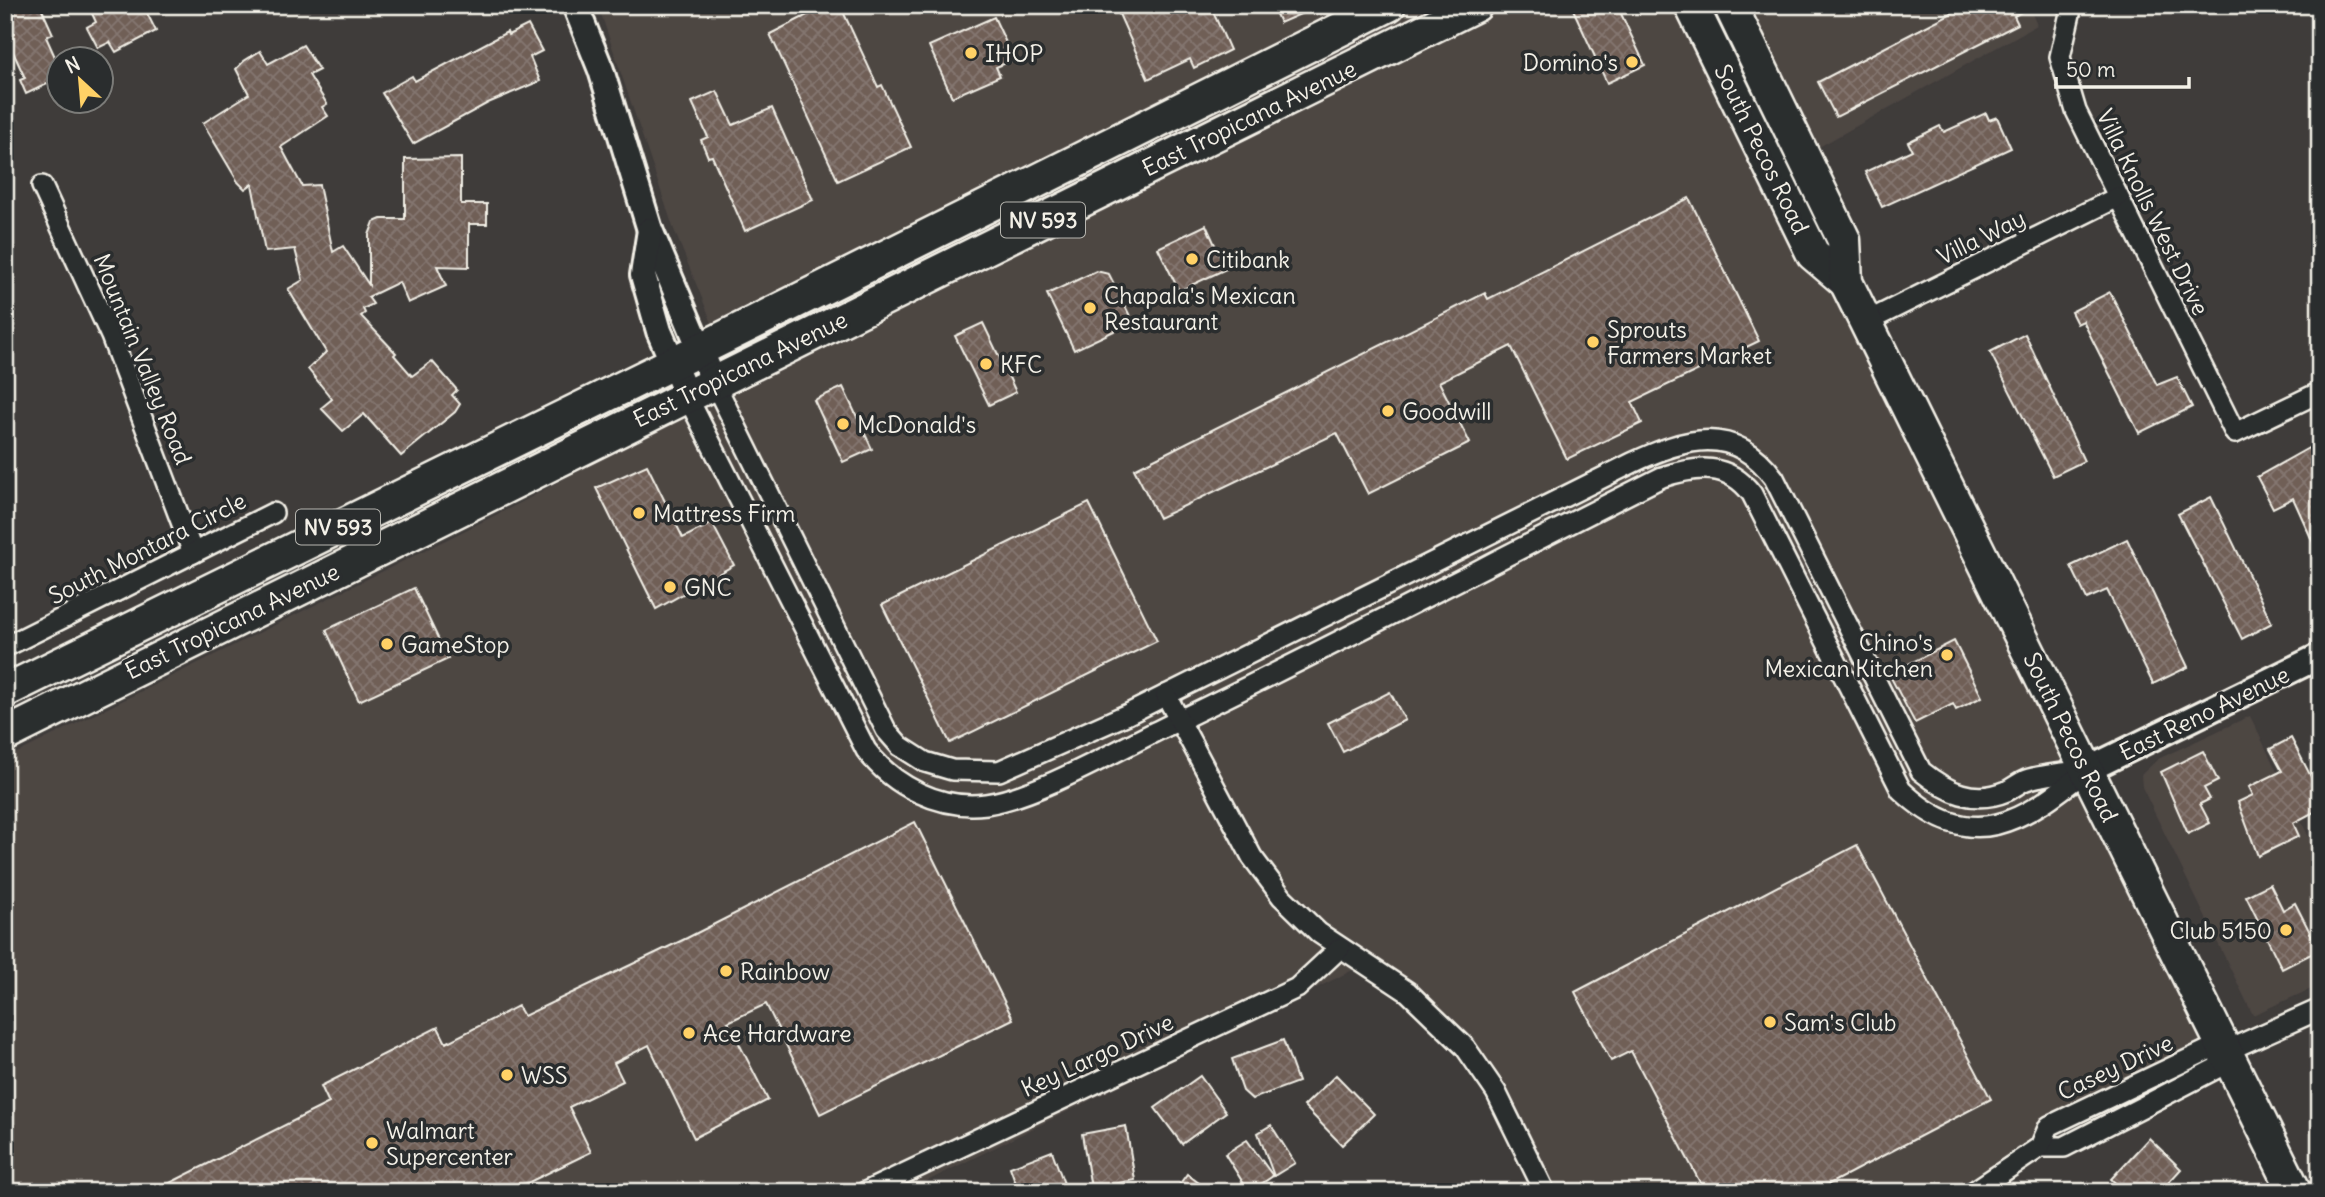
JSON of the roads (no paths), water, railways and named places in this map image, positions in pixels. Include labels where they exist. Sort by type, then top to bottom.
[{"type":"main road","name":"East Tropicana Avenue","points":[[5,691],[671,364],[1389,5]]},
{"type":"main road","name":"East Tropicana Avenue","points":[[5,735],[1476,5]]},
{"type":"main road","name":"South Pecos Road","points":[[1691,5],[1813,254],[1846,282],[2295,1192]]},
{"type":"main road","name":"South Pecos Road","points":[[1730,5],[1844,240],[1846,282]]},
{"type":"main road","points":[[1009,237],[1011,228],[1019,218],[1132,151],[1144,139],[1149,125]]},
{"type":"main road","points":[[211,632],[219,613],[233,600],[289,565],[335,529]]},
{"type":"street","points":[[575,5],[601,70],[650,230],[699,350],[701,389],[866,750],[877,765],[909,789],[962,805],[1014,797],[1178,720],[1662,477],[1702,467],[1726,471],[1744,483],[1752,494],[1901,790],[1922,810],[1965,827],[2006,822],[2042,806],[2087,770]]},
{"type":"street","name":"Villa Knolls West Drive","points":[[2072,5],[2061,47],[2064,78],[2076,111],[2235,433],[2320,393]]},
{"type":"street","name":"Mountain Valley Road","points":[[42,186],[111,336],[193,553]]},
{"type":"street","name":"Villa Way","points":[[1866,322],[2118,197]]},
{"type":"street","points":[[650,230],[643,275],[671,364],[701,389],[886,730],[900,746],[925,762],[952,770],[999,771],[1166,695],[1651,454],[1692,439],[1716,440],[1745,451],[1763,463],[1774,478],[1921,771],[1951,793],[1979,798],[2006,791],[2027,780],[2087,770]]},
{"type":"street","name":"South Montara Circle","points":[[6,643],[273,513]]},
{"type":"street","name":"East Reno Avenue","points":[[2087,770],[2320,656]]},
{"type":"street","points":[[1166,695],[1252,857],[1282,897],[1319,933],[1408,992],[1465,1047],[1496,1092],[1545,1192]]},
{"type":"street","name":"Key Largo Drive","points":[[865,1192],[1297,988],[1340,948]]},
{"type":"street","name":"Casey Drive","points":[[1973,1192],[2040,1147],[2064,1147],[2217,1068],[2226,1051],[2320,1009]]},
{"type":"place","name":"IHOP","points":[[971,53]]},
{"type":"place","name":"Domino's","points":[[1632,62]]},
{"type":"place","name":"Citibank","points":[[1192,259]]},
{"type":"place","name":"Chapala's Mexican Restaurant","points":[[1090,308]]},
{"type":"place","name":"Sprouts Farmers Market","points":[[1593,342]]},
{"type":"place","name":"KFC","points":[[986,364]]},
{"type":"place","name":"Goodwill","points":[[1388,411]]},
{"type":"place","name":"McDonald's","points":[[843,424]]},
{"type":"place","name":"Mattress Firm","points":[[639,513]]},
{"type":"place","name":"GNC","points":[[670,587]]},
{"type":"place","name":"GameStop","points":[[387,644]]},
{"type":"place","name":"Chino's Mexican Kitchen","points":[[1947,655]]},
{"type":"place","name":"Club 5150","points":[[2286,930]]},
{"type":"place","name":"Rainbow","points":[[726,971]]},
{"type":"place","name":"Sam's Club","points":[[1770,1022]]},
{"type":"place","name":"Ace Hardware","points":[[689,1033]]},
{"type":"place","name":"WSS","points":[[507,1075]]},
{"type":"place","name":"Walmart Supercenter","points":[[372,1143]]}]
